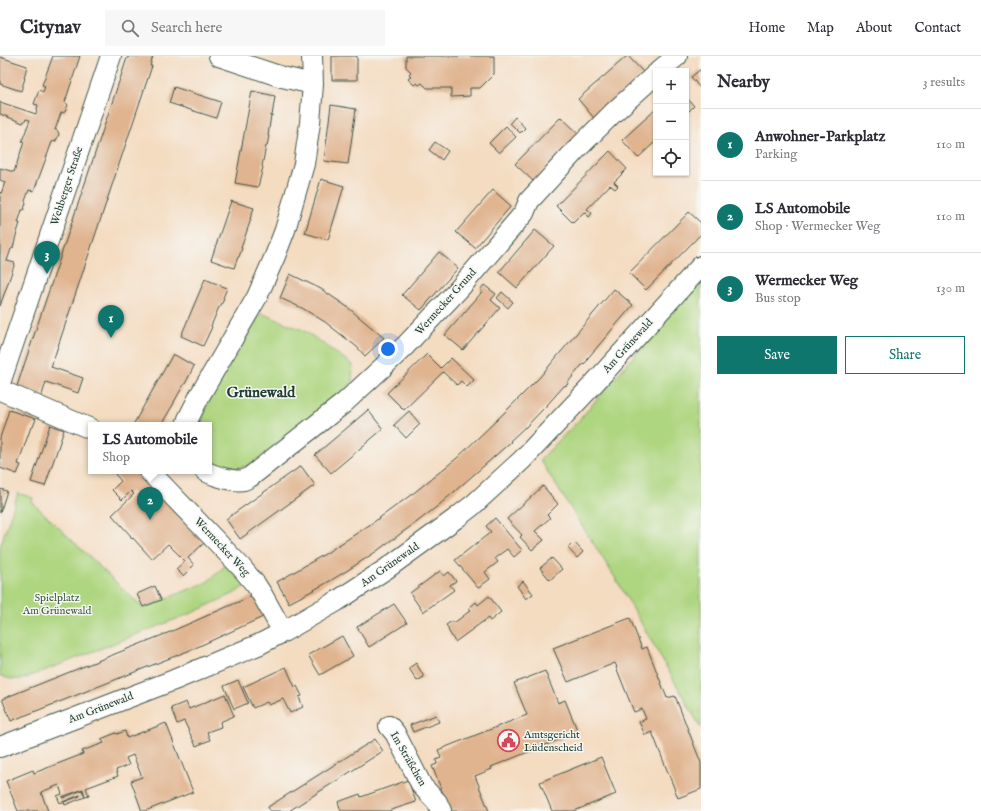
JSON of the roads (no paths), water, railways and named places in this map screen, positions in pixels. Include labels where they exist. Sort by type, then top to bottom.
[{"type":"street","name":"Wehberger Straße","points":[[1,380],[111,56]]},
{"type":"street","points":[[219,56],[282,77],[313,84]]},
{"type":"street","points":[[187,422],[200,395],[257,297],[275,256],[290,213],[304,164],[310,123],[313,84],[312,56]]},
{"type":"street","points":[[663,68],[677,56]]},
{"type":"street","name":"Wermecker Grund","points":[[209,474],[232,480],[244,480],[250,477],[344,403],[378,373],[458,290],[524,213],[529,201],[570,156],[613,113],[653,77]]},
{"type":"street","name":"Am Grünewald","points":[[0,747],[203,668],[260,644],[337,601],[386,569],[473,505],[532,450],[701,266]]},
{"type":"street","points":[[1,380],[88,427]]},
{"type":"street","name":"Wermecker Weg","points":[[151,474],[241,567],[256,585],[283,632]]},
{"type":"street","name":"Im Sträßchen","points":[[389,726],[395,734],[422,786],[437,802],[441,811]]},
{"type":"place","name":"Wermecker Weg","points":[[47,274]]},
{"type":"place","name":"Anwohner-Parkplatz","points":[[111,338]]},
{"type":"place","name":"LS Automobile","points":[[150,520]]},
{"type":"place","name":"Amtsgericht Lüdenscheid","points":[[508,741]]},
{"type":"district","name":"Grünewald","points":[[261,392]]},
{"type":"park label","name":"Spielplatz Am Grünewald","points":[[57,604]]}]
